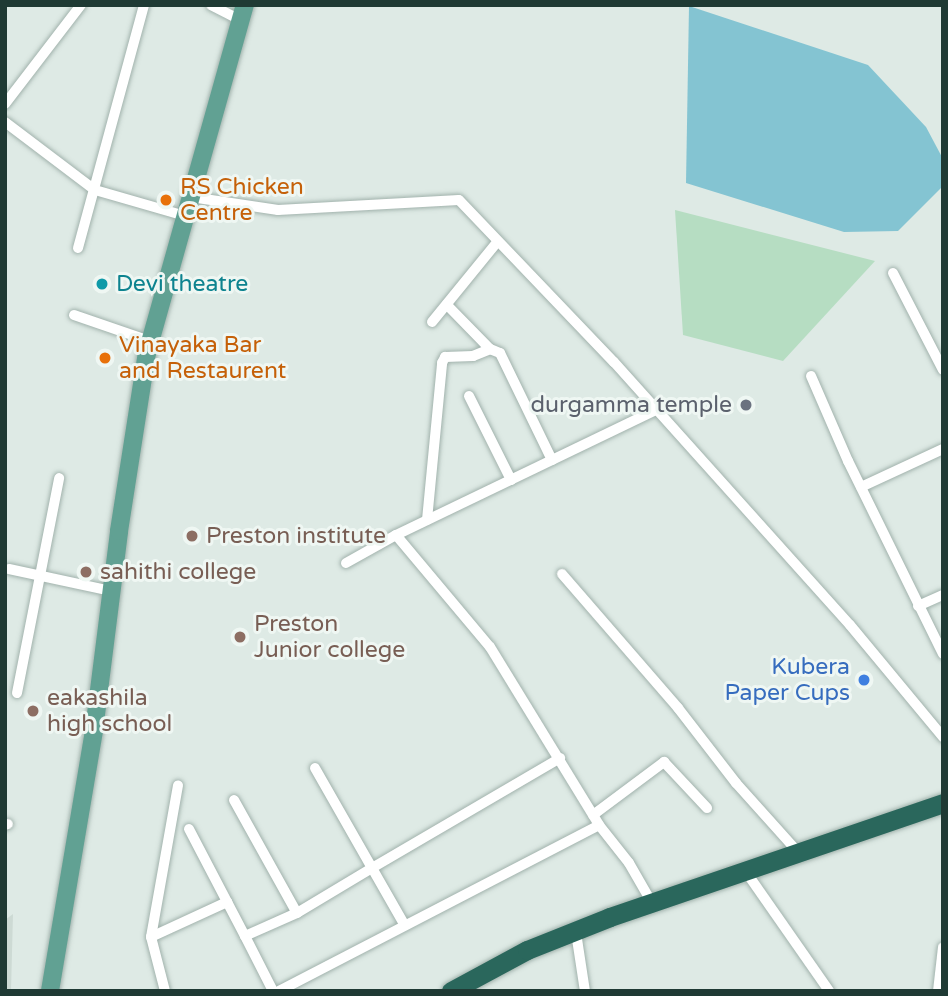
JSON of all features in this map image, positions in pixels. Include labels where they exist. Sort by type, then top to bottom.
[{"type":"highway","points":[[451,991],[527,950],[652,903],[943,803]]},
{"type":"highway","points":[[470,991],[577,939],[943,815]]},
{"type":"main road","points":[[50,991],[94,730],[111,591],[150,341],[243,13]]},
{"type":"street","points":[[5,104],[81,5]]},
{"type":"street","points":[[78,248],[144,5]]},
{"type":"street","points":[[211,5],[243,13]]},
{"type":"street","points":[[5,122],[95,190],[185,216]]},
{"type":"street","points":[[191,197],[278,210],[459,200],[656,410],[850,625],[943,737]]},
{"type":"street","points":[[432,322],[498,241]]},
{"type":"street","points":[[892,273],[943,370]]},
{"type":"street","points":[[447,304],[490,349],[500,353],[552,460]]},
{"type":"street","points":[[74,315],[150,341]]},
{"type":"street","points":[[428,520],[442,363],[445,357],[473,356],[490,349]]},
{"type":"street","points":[[811,376],[861,487],[943,654]]},
{"type":"street","points":[[469,396],[511,480]]},
{"type":"street","points":[[346,563],[396,535],[656,410]]},
{"type":"street","points":[[861,487],[943,449]]},
{"type":"street","points":[[17,693],[59,478]]},
{"type":"street","points":[[396,535],[489,647],[561,758],[596,820],[629,863],[652,903]]},
{"type":"street","points":[[9,569],[40,578],[111,591]]},
{"type":"street","points":[[562,574],[798,852]]},
{"type":"street","points":[[918,607],[943,595]]},
{"type":"street","points":[[245,936],[297,913],[561,758]]},
{"type":"street","points":[[279,991],[596,820],[664,762],[707,808]]},
{"type":"street","points":[[315,768],[404,924]]},
{"type":"street","points":[[165,991],[151,937],[178,785]]},
{"type":"street","points":[[234,800],[297,913]]},
{"type":"street","points":[[189,830],[273,991]]},
{"type":"street","points":[[751,879],[829,991]]},
{"type":"street","points":[[151,937],[227,902]]},
{"type":"street","points":[[577,939],[585,991]]},
{"type":"street","points":[[939,991],[943,947]]},
{"type":"shaded area","points":[[13,914],[11,991],[5,991],[5,920]]},
{"type":"green space","points":[[675,210],[875,261],[783,361],[683,335]]},
{"type":"water","points":[[689,6],[868,65],[926,127],[943,159],[943,186],[898,231],[844,232],[686,183]]},
{"type":"place","name":"RS Chicken Centre","points":[[166,200]]},
{"type":"place","name":"Devi theatre","points":[[102,284]]},
{"type":"place","name":"Vinayaka Bar and Restaurent","points":[[105,358]]},
{"type":"place","name":"durgamma temple","points":[[746,405]]},
{"type":"place","name":"Preston institute","points":[[192,536]]},
{"type":"place","name":"sahithi college","points":[[86,572]]},
{"type":"place","name":"Preston Junior college","points":[[240,637]]},
{"type":"place","name":"Kubera Paper Cups","points":[[864,680]]},
{"type":"place","name":"eakashila high school","points":[[33,711]]}]
